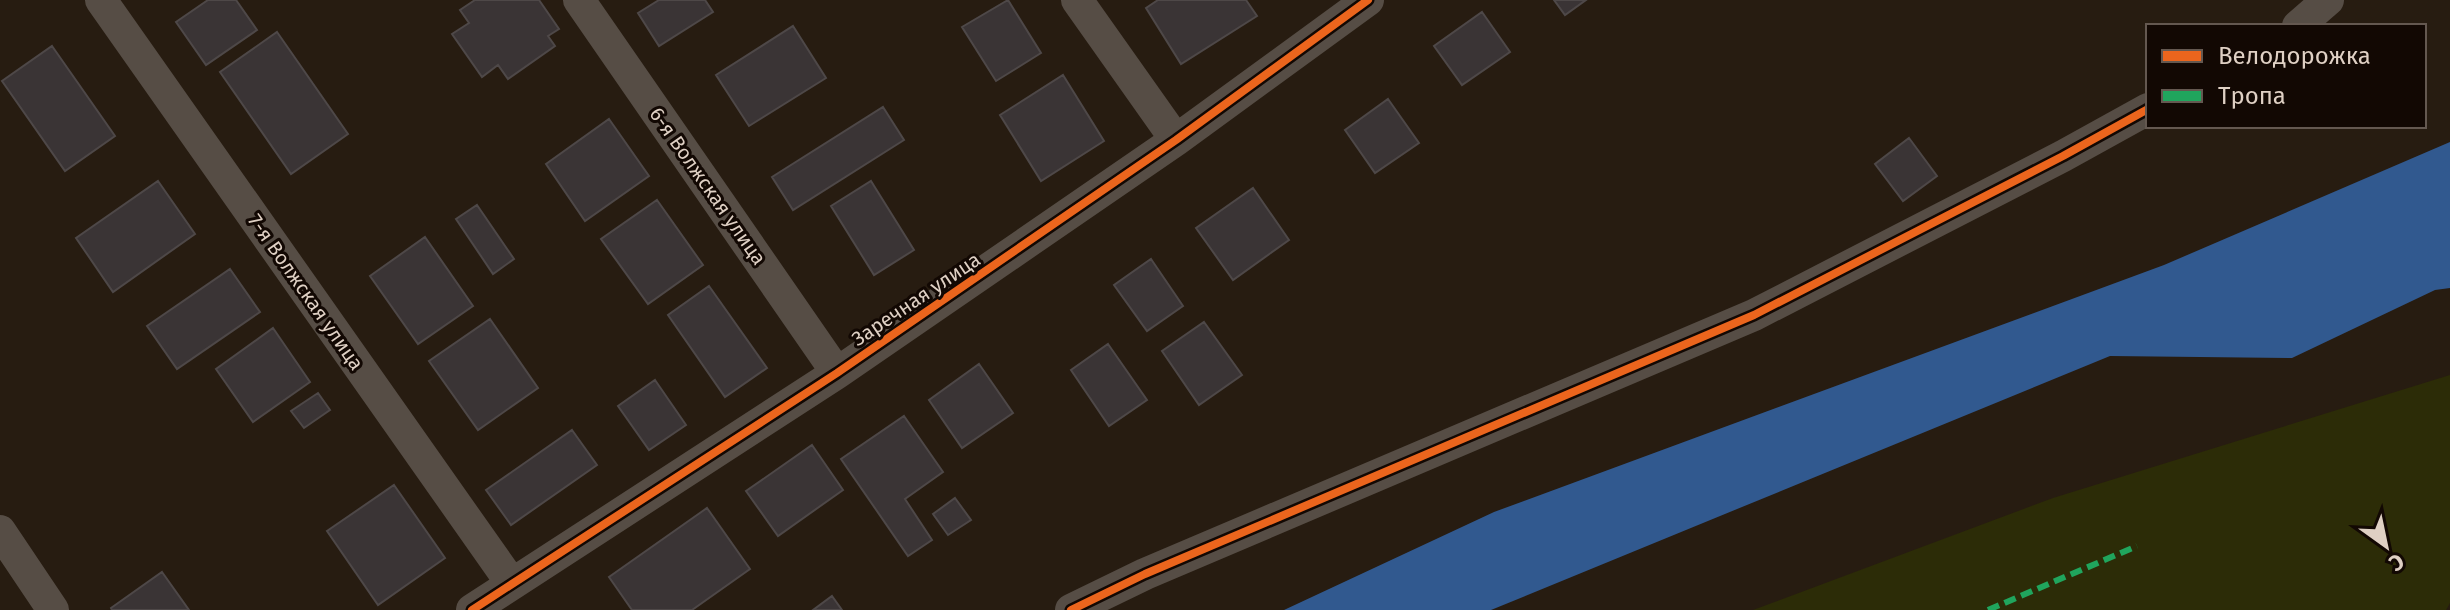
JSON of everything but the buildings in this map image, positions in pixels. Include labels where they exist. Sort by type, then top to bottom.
[{"type":"street","name":"7-я Волжская улица","points":[[101,0],[512,584]]},
{"type":"street","name":"6-я Волжская улица","points":[[579,0],[837,373]]},
{"type":"street","points":[[1077,0],[1176,140]]},
{"type":"street","name":"Заречная улица","points":[[472,610],[837,373],[1176,140],[1368,0]]},
{"type":"street","points":[[2300,24],[2328,0]]},
{"type":"street","points":[[1071,610],[1145,574],[1754,315],[2146,110]]},
{"type":"street","points":[[0,531],[53,610]]},
{"type":"shaded area","points":[[2450,375],[2450,603],[2446,610],[1753,610],[2053,498]]},
{"type":"water","points":[[2450,142],[2450,288],[2435,290],[2292,358],[2110,356],[1491,610],[1284,610],[1494,512],[2164,265]]},
{"type":"marked path","points":[[1988,610],[2137,546]]},
{"type":"cycle path","points":[[472,610],[837,373],[1176,140],[1368,0]]},
{"type":"cycle path","points":[[1071,610],[1145,574],[1754,315],[2146,110]]}]
